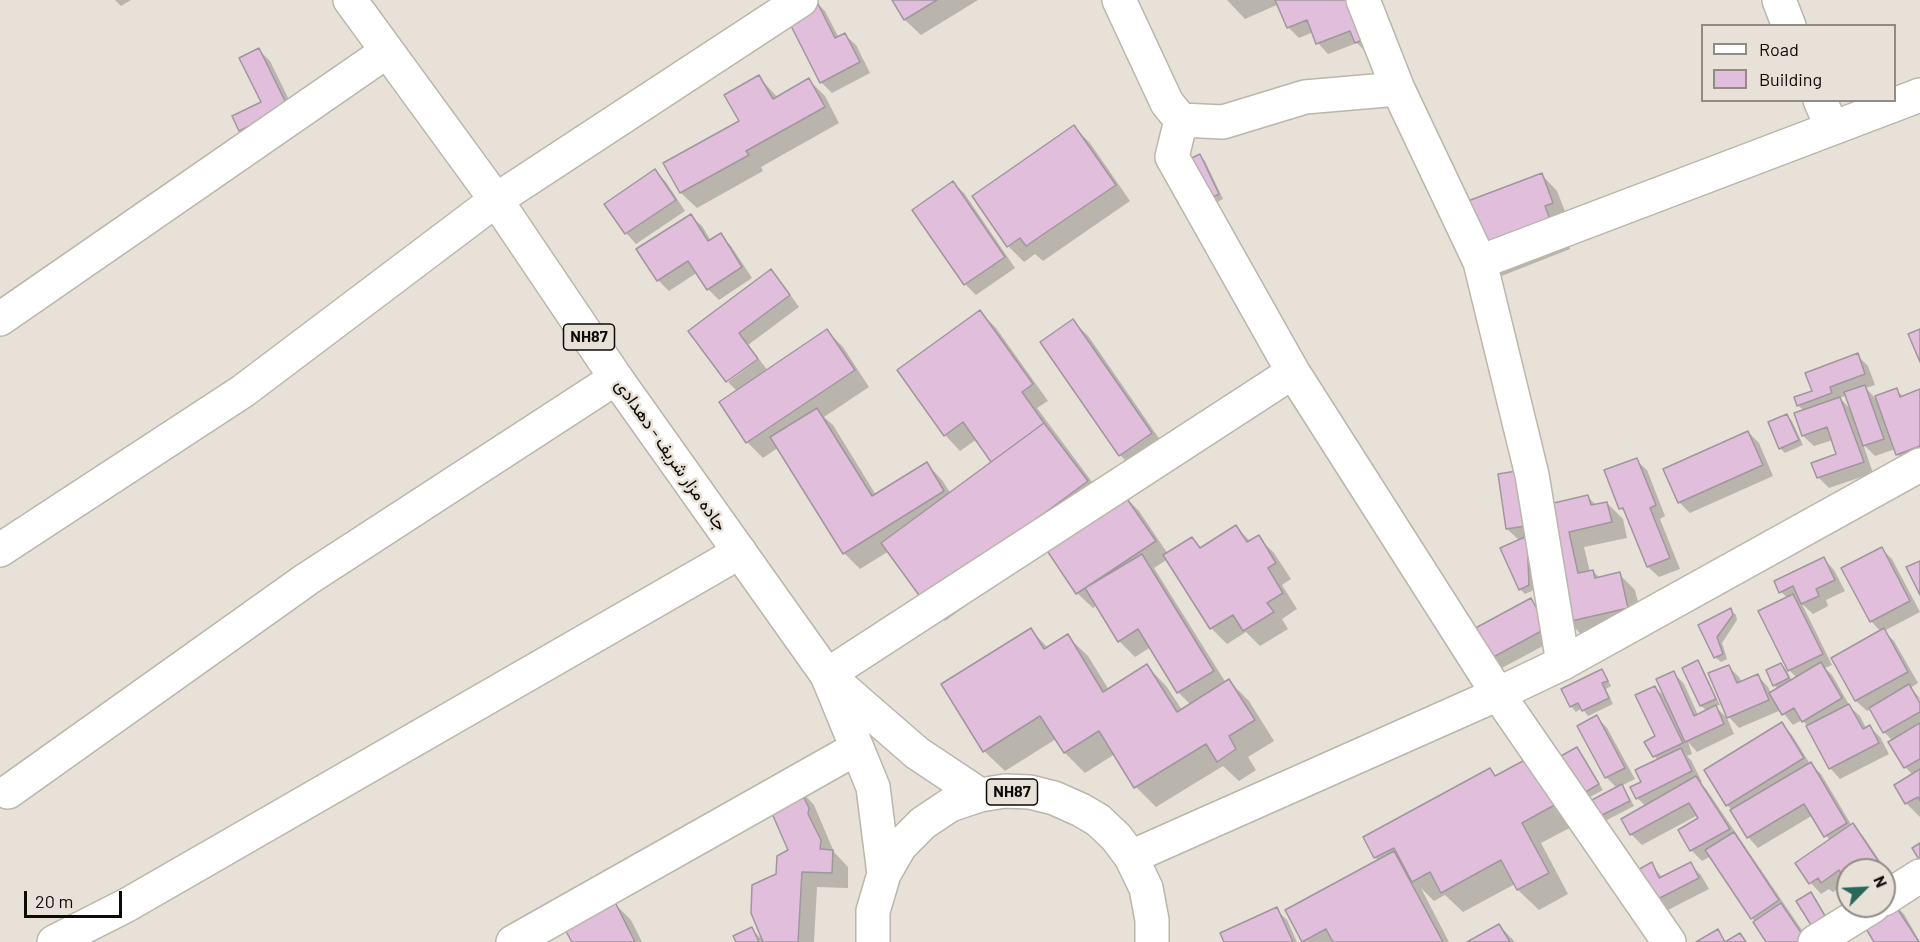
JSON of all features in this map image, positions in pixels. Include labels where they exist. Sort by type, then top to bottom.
[{"type":"street","name":"جاده مزار شریف - دهدادی","points":[[350,0],[496,200],[616,378],[827,675]]},
{"type":"street","points":[[0,550],[243,391],[496,200],[801,0]]},
{"type":"street","points":[[1119,0],[1167,103],[1181,120],[1223,122],[1305,97],[1398,89]]},
{"type":"street","points":[[1363,0],[1398,89],[1480,262],[1532,475],[1563,663]]},
{"type":"street","points":[[1779,0],[1788,24]]},
{"type":"street","points":[[0,319],[386,52]]},
{"type":"street","points":[[1896,100],[1920,95]]},
{"type":"street","points":[[1480,262],[1826,114],[1885,102]]},
{"type":"street","points":[[1181,120],[1172,157],[1293,372],[1498,694],[1669,942]]},
{"type":"street","points":[[827,675],[1293,372]]},
{"type":"street","points":[[8,792],[307,579],[616,378]]},
{"type":"street","points":[[1131,857],[1563,663],[1920,465]]},
{"type":"street","points":[[54,942],[127,905],[740,552]]},
{"type":"street","name":"NH87","points":[[827,675],[873,787],[884,874]]},
{"type":"street","name":"NH87","points":[[827,675],[917,753],[980,795]]},
{"type":"street","points":[[513,942],[857,748]]},
{"type":"street","name":"NH87","points":[[873,942],[873,911],[884,874],[900,846],[923,823],[950,805],[980,795],[1005,791],[1030,792],[1054,798],[1098,820],[1116,837],[1131,857],[1146,888],[1152,920],[1152,942]]},
{"type":"street","points":[[1896,891],[1920,876]]},
{"type":"street","points":[[1815,942],[1854,918]]},
{"type":"building","points":[[816,0],[835,38],[845,33],[860,62],[820,83],[785,14]]},
{"type":"building","points":[[892,0],[937,0],[904,20]]},
{"type":"building","points":[[1275,0],[1358,0],[1372,36],[1355,43],[1350,31],[1316,44],[1307,20],[1287,28]]},
{"type":"building","points":[[259,48],[288,107],[239,131],[232,116],[261,102],[239,58]]},
{"type":"building","points":[[759,75],[773,99],[809,78],[825,107],[746,151],[749,155],[680,193],[663,163],[739,121],[724,95]]},
{"type":"building","points":[[1074,125],[1116,185],[1026,246],[1020,238],[1007,247],[972,196]]},
{"type":"building","points":[[1200,154],[1219,194],[1202,203],[1182,163]]},
{"type":"building","points":[[655,169],[676,200],[625,234],[604,204]]},
{"type":"building","points":[[1542,173],[1553,203],[1545,206],[1555,233],[1482,262],[1460,204]]},
{"type":"building","points":[[953,181],[1005,257],[964,285],[912,210]]},
{"type":"building","points":[[691,214],[708,241],[721,233],[742,267],[707,290],[688,261],[657,281],[636,249]]},
{"type":"building","points":[[771,269],[790,295],[739,333],[758,359],[726,382],[688,331]]},
{"type":"building","points":[[980,310],[1033,384],[1022,392],[1044,423],[991,462],[963,422],[944,436],[897,370]]},
{"type":"building","points":[[1073,319],[1152,433],[1119,456],[1040,342]]},
{"type":"building","points":[[827,329],[855,370],[746,443],[719,402]]},
{"type":"building","points":[[1920,329],[1920,362],[1908,334]]},
{"type":"building","points":[[1858,353],[1865,374],[1830,387],[1832,393],[1797,406],[1794,397],[1812,391],[1805,373]]},
{"type":"building","points":[[1865,385],[1884,439],[1863,446],[1844,392]]},
{"type":"building","points":[[1897,388],[1900,397],[1920,389],[1920,446],[1896,455],[1875,396]]},
{"type":"building","points":[[1840,397],[1864,462],[1817,478],[1811,463],[1836,454],[1827,427],[1802,436],[1794,413]]},
{"type":"building","points":[[817,408],[872,496],[927,462],[944,491],[843,554],[770,437]]},
{"type":"building","points":[[1787,414],[1799,440],[1779,449],[1768,422]]},
{"type":"building","points":[[1044,423],[1088,481],[924,602],[881,543]]},
{"type":"building","points":[[1748,431],[1763,465],[1678,503],[1663,469]]},
{"type":"building","points":[[1637,458],[1656,505],[1650,508],[1670,558],[1647,567],[1623,508],[1619,509],[1604,470]]},
{"type":"building","points":[[1523,470],[1526,526],[1506,529],[1498,474]]},
{"type":"building","points":[[1123,493],[1156,541],[1076,594],[1044,546]]},
{"type":"building","points":[[1588,495],[1591,505],[1607,502],[1612,522],[1569,532],[1578,573],[1593,570],[1595,578],[1620,572],[1628,608],[1567,622],[1541,506]]},
{"type":"building","points":[[1236,525],[1247,542],[1259,535],[1276,563],[1268,568],[1283,593],[1267,603],[1274,612],[1243,631],[1233,615],[1210,629],[1163,555],[1192,537],[1200,548]]},
{"type":"building","points":[[1527,536],[1529,585],[1519,590],[1500,548]]},
{"type":"building","points":[[1882,547],[1910,601],[1870,622],[1841,568]]},
{"type":"building","points":[[1142,554],[1214,671],[1177,693],[1138,629],[1118,642],[1085,588]]},
{"type":"building","points":[[1824,557],[1835,580],[1816,589],[1819,596],[1801,604],[1793,586],[1779,593],[1774,581]]},
{"type":"building","points":[[1920,561],[1920,595],[1906,567]]},
{"type":"building","points":[[1793,594],[1823,654],[1788,671],[1758,611]]},
{"type":"building","points":[[1531,598],[1547,628],[1486,661],[1470,631]]},
{"type":"building","points":[[1731,608],[1733,615],[1717,637],[1723,654],[1714,658],[1698,625]]},
{"type":"building","points":[[1031,628],[1044,649],[1068,634],[1103,692],[1147,664],[1177,712],[1229,679],[1255,720],[1229,736],[1236,749],[1217,762],[1206,744],[1134,788],[1099,731],[1064,753],[1040,716],[983,752],[941,684]]},
{"type":"building","points":[[1884,628],[1908,672],[1855,701],[1831,658]]},
{"type":"building","points":[[1698,660],[1716,699],[1700,706],[1682,668]]},
{"type":"building","points":[[1821,662],[1842,698],[1802,722],[1794,708],[1782,715],[1769,693]]},
{"type":"building","points":[[1781,663],[1789,678],[1773,686],[1766,670]]},
{"type":"building","points":[[1729,665],[1737,683],[1758,674],[1769,700],[1727,718],[1708,673]]},
{"type":"building","points":[[1602,669],[1608,681],[1602,683],[1609,698],[1582,711],[1578,703],[1570,707],[1561,689]]},
{"type":"building","points":[[1674,671],[1694,716],[1716,705],[1724,724],[1685,742],[1656,679]]},
{"type":"building","points":[[1909,684],[1920,703],[1920,712],[1883,733],[1869,708]]},
{"type":"building","points":[[1655,686],[1683,743],[1653,757],[1644,742],[1655,736],[1635,695]]},
{"type":"building","points":[[1849,704],[1863,729],[1870,725],[1879,743],[1829,769],[1806,726]]},
{"type":"building","points":[[1597,715],[1625,768],[1605,778],[1577,726]]},
{"type":"building","points":[[1782,722],[1804,758],[1726,806],[1704,770]]},
{"type":"building","points":[[1920,723],[1920,759],[1904,768],[1888,742]]},
{"type":"building","points":[[1577,747],[1599,784],[1584,793],[1561,756]]},
{"type":"building","points":[[1681,748],[1692,771],[1636,799],[1630,787],[1641,782],[1635,770]]},
{"type":"building","points":[[1534,755],[1560,802],[1522,823],[1549,873],[1517,890],[1501,860],[1441,893],[1430,872],[1412,882],[1394,848],[1374,858],[1363,837],[1490,768],[1495,776]]},
{"type":"building","points":[[1811,762],[1847,823],[1824,837],[1804,804],[1747,838],[1730,810]]},
{"type":"building","points":[[1920,769],[1920,801],[1918,797],[1905,804],[1894,785]]},
{"type":"building","points":[[1696,776],[1730,829],[1690,851],[1678,830],[1698,818],[1689,803],[1630,835],[1621,819]]},
{"type":"building","points":[[1622,784],[1630,801],[1598,817],[1590,801]]},
{"type":"building","points":[[799,788],[809,808],[808,814],[821,840],[820,849],[833,850],[832,873],[802,872],[798,942],[763,942],[751,913],[752,885],[776,874],[777,856],[788,850],[767,802]]},
{"type":"building","points":[[1853,823],[1876,858],[1836,858],[1836,872],[1821,883],[1818,878],[1809,884],[1795,863]]},
{"type":"building","points":[[1734,832],[1779,900],[1751,919],[1705,850]]},
{"type":"building","points":[[1920,843],[1920,861],[1912,848]]},
{"type":"building","points":[[1394,851],[1443,942],[1333,942],[1326,929],[1302,942],[1285,910]]},
{"type":"building","points":[[1652,862],[1659,878],[1691,862],[1699,878],[1652,902],[1636,871]]},
{"type":"building","points":[[1811,892],[1825,916],[1811,925],[1796,901]]},
{"type":"building","points":[[615,902],[635,942],[572,942],[564,928]]},
{"type":"building","points":[[1781,903],[1806,940],[1803,942],[1766,942],[1753,922]]},
{"type":"building","points":[[1277,907],[1293,942],[1224,942],[1220,933]]},
{"type":"building","points":[[1896,907],[1919,942],[1874,942],[1862,922],[1868,918],[1896,918]]},
{"type":"building","points":[[1499,924],[1510,942],[1467,942]]},
{"type":"building","points":[[752,927],[759,942],[736,942],[733,936]]},
{"type":"building","points":[[1718,929],[1725,942],[1696,942]]},
{"type":"building","points":[[1740,933],[1746,942],[1725,942]]}]
